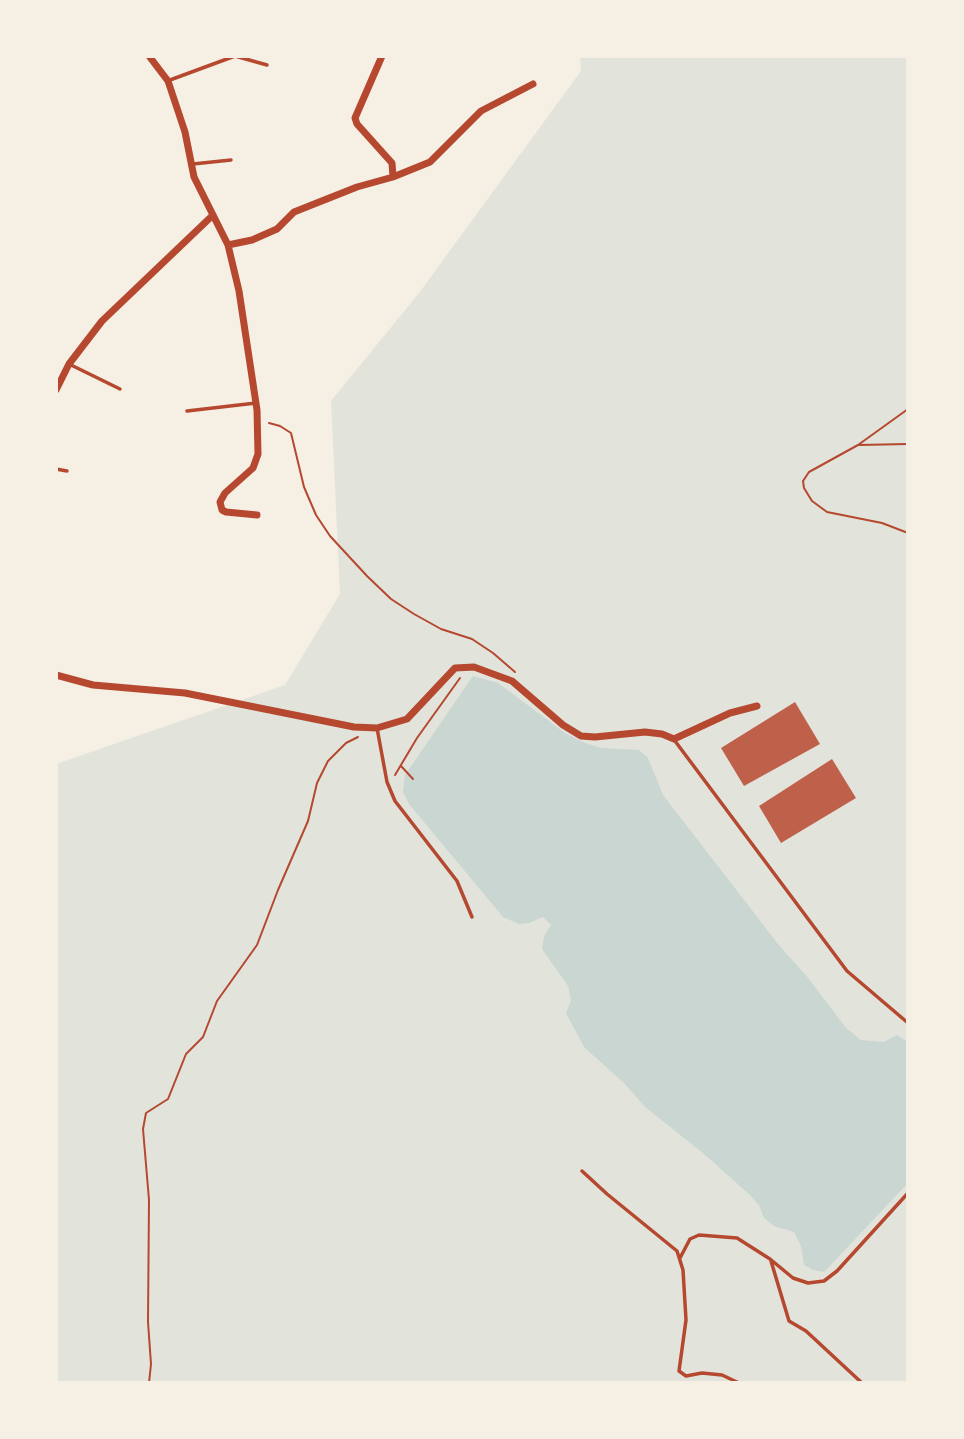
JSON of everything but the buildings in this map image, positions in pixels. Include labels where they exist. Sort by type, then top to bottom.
[{"type":"street","points":[[149,56],[168,81],[177,104],[194,177],[228,246],[239,291],[258,420],[258,454],[253,468],[225,493],[220,502],[226,512],[257,515]]},
{"type":"street","points":[[382,56],[355,118],[357,124],[392,163],[393,177]]},
{"type":"street","points":[[228,246],[252,240],[277,229],[294,212],[430,162],[481,111],[533,84]]},
{"type":"street","points":[[56,390],[69,364],[102,321],[213,215]]},
{"type":"street","points":[[56,675],[93,685],[185,693],[354,727],[377,728],[407,719],[455,668],[468,667],[512,681],[563,725],[581,736],[645,732],[674,739],[730,713],[757,706]]},
{"type":"lane","points":[[168,81],[236,56],[267,65]]},
{"type":"lane","points":[[191,164],[231,160]]},
{"type":"lane","points":[[69,364],[120,389]]},
{"type":"lane","points":[[187,411],[256,403]]},
{"type":"lane","points":[[56,469],[66,471]]},
{"type":"lane","points":[[377,728],[381,758],[396,801],[457,881],[472,917]]},
{"type":"lane","points":[[674,739],[848,971],[908,1023]]},
{"type":"lane","points":[[582,1171],[607,1194],[671,1243],[677,1251],[683,1270],[685,1320],[679,1371],[685,1376],[722,1374],[739,1383]]},
{"type":"lane","points":[[680,1259],[691,1240],[699,1235],[737,1238],[793,1278],[808,1283],[824,1281],[837,1271],[908,1193]]},
{"type":"lane","points":[[770,1259],[789,1321],[806,1331],[862,1383]]},
{"type":"path","points":[[908,409],[858,445],[809,472],[803,481],[812,501],[827,512],[871,520],[908,533]]},
{"type":"path","points":[[258,420],[280,426],[292,433],[304,487],[316,515],[330,536],[367,576],[391,599],[441,629],[471,639],[520,676]]},
{"type":"path","points":[[858,445],[908,444]]},
{"type":"path","points":[[390,789],[400,765],[468,667]]},
{"type":"path","points":[[149,1383],[149,1200],[143,1129],[146,1113],[168,1099],[186,1054],[203,1037],[217,1001],[257,945],[308,821],[317,783],[328,761],[346,743],[377,728]]},
{"type":"path","points":[[400,765],[413,779]]},
{"type":"shaded area","points":[[580,56],[908,56],[908,1383],[56,1383],[56,766],[285,685],[340,594],[331,401],[419,293],[581,71]]},
{"type":"shaded area","points":[[473,676],[498,683],[565,733],[585,743],[601,748],[639,750],[648,758],[663,795],[846,1028],[861,1040],[884,1042],[897,1035],[908,1042],[908,1183],[824,1272],[804,1265],[801,1246],[794,1232],[774,1226],[764,1218],[759,1205],[750,1195],[645,1107],[624,1083],[584,1047],[566,1013],[571,1001],[568,986],[542,949],[544,936],[551,925],[543,917],[519,924],[503,917],[409,804],[403,792],[405,775]]}]
